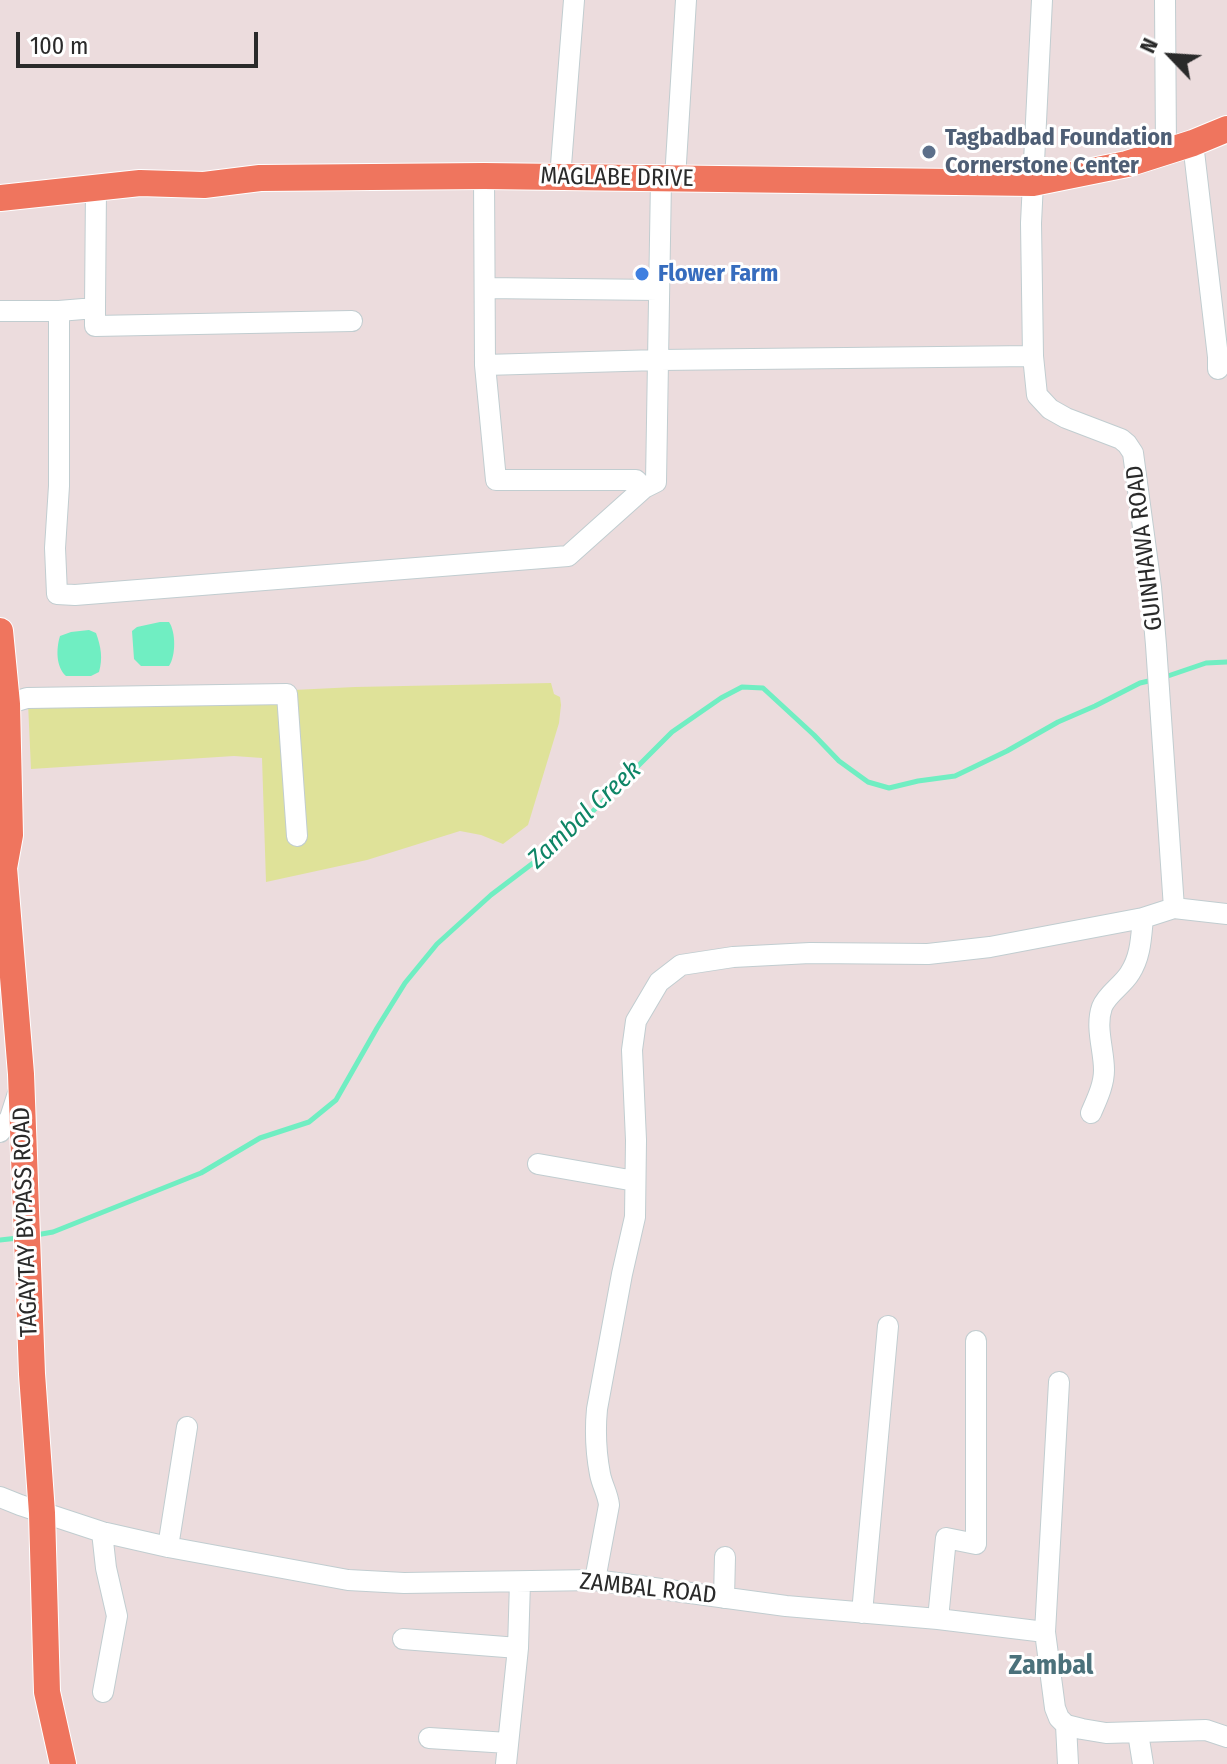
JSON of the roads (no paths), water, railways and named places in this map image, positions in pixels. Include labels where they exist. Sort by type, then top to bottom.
[{"type":"main road","name":"MAGLABE DRIVE","points":[[0,198],[140,183],[204,185],[260,178],[484,176],[1033,183],[1127,164],[1227,129]]},
{"type":"main road","name":"TAGAYTAY BYPASS ROAD","points":[[0,631],[7,704],[10,835],[2,868],[5,934],[21,1074],[32,1374],[42,1513],[47,1692],[63,1764]]},
{"type":"street","points":[[560,178],[574,0]]},
{"type":"street","points":[[59,311],[57,594],[568,556],[644,488],[656,482],[658,290],[686,0]]},
{"type":"street","name":"GUINHAWA ROAD","points":[[1042,0],[1031,259],[1037,395],[1050,409],[1066,418],[1121,439],[1133,453],[1151,587],[1174,908]]},
{"type":"street","points":[[1165,0],[1166,151]]},
{"type":"street","points":[[1193,143],[1218,369]]},
{"type":"street","points":[[484,176],[485,365],[496,480],[636,480],[644,488]]},
{"type":"street","points":[[96,188],[95,326],[352,321]]},
{"type":"street","points":[[485,288],[658,290]]},
{"type":"street","points":[[0,311],[95,308]]},
{"type":"street","points":[[485,365],[1033,356]]},
{"type":"street","points":[[7,704],[27,698],[287,694],[297,836]]},
{"type":"street","points":[[595,1580],[609,1505],[599,1473],[595,1428],[635,1217],[632,1050],[636,1021],[659,982],[681,965],[749,956],[928,954],[990,947],[1143,918],[1174,908],[1227,914]]},
{"type":"street","points":[[1091,1113],[1102,1086],[1104,1071],[1099,1025],[1102,1006],[1130,973],[1140,948],[1143,918]]},
{"type":"street","points":[[0,1132],[14,1109],[21,1074]]},
{"type":"street","points":[[538,1164],[635,1181]]},
{"type":"street","points":[[862,1613],[888,1326]]},
{"type":"street","points":[[938,1619],[946,1538],[976,1544],[976,1341]]},
{"type":"street","points":[[1059,1382],[1045,1632],[1059,1718],[1066,1725],[1106,1733],[1206,1730],[1227,1737]]},
{"type":"street","points":[[168,1547],[187,1427]]},
{"type":"street","name":"ZAMBAL ROAD","points":[[0,1497],[102,1532],[348,1580],[404,1583],[595,1580],[786,1606],[1045,1632]]},
{"type":"street","points":[[102,1532],[117,1616],[103,1692]]},
{"type":"street","points":[[724,1598],[725,1557]]},
{"type":"street","points":[[506,1764],[518,1648],[520,1582]]},
{"type":"street","points":[[403,1639],[518,1648]]},
{"type":"street","points":[[1066,1725],[1068,1764]]},
{"type":"street","points":[[1138,1733],[1143,1764]]},
{"type":"street","points":[[429,1738],[508,1743]]},
{"type":"waterway","name":"Zambal Creek","points":[[1162,678],[1206,663],[1227,662]]},
{"type":"waterway","name":"Zambal Creek","points":[[36,1235],[53,1232],[201,1173],[260,1138],[309,1122],[336,1100],[405,983],[437,944],[491,895],[566,838],[672,732],[742,687],[763,688],[839,761],[868,782],[889,788],[955,776],[1058,722],[1140,683],[1153,680]]},
{"type":"waterway","name":"Zambal Creek","points":[[0,1240],[18,1238]]},
{"type":"place","name":"Tagbadbad Foundation Cornerstone Center","points":[[929,152]]},
{"type":"place","name":"Flower Farm","points":[[642,274]]},
{"type":"district","name":"Zambal","points":[[1051,1666]]}]
